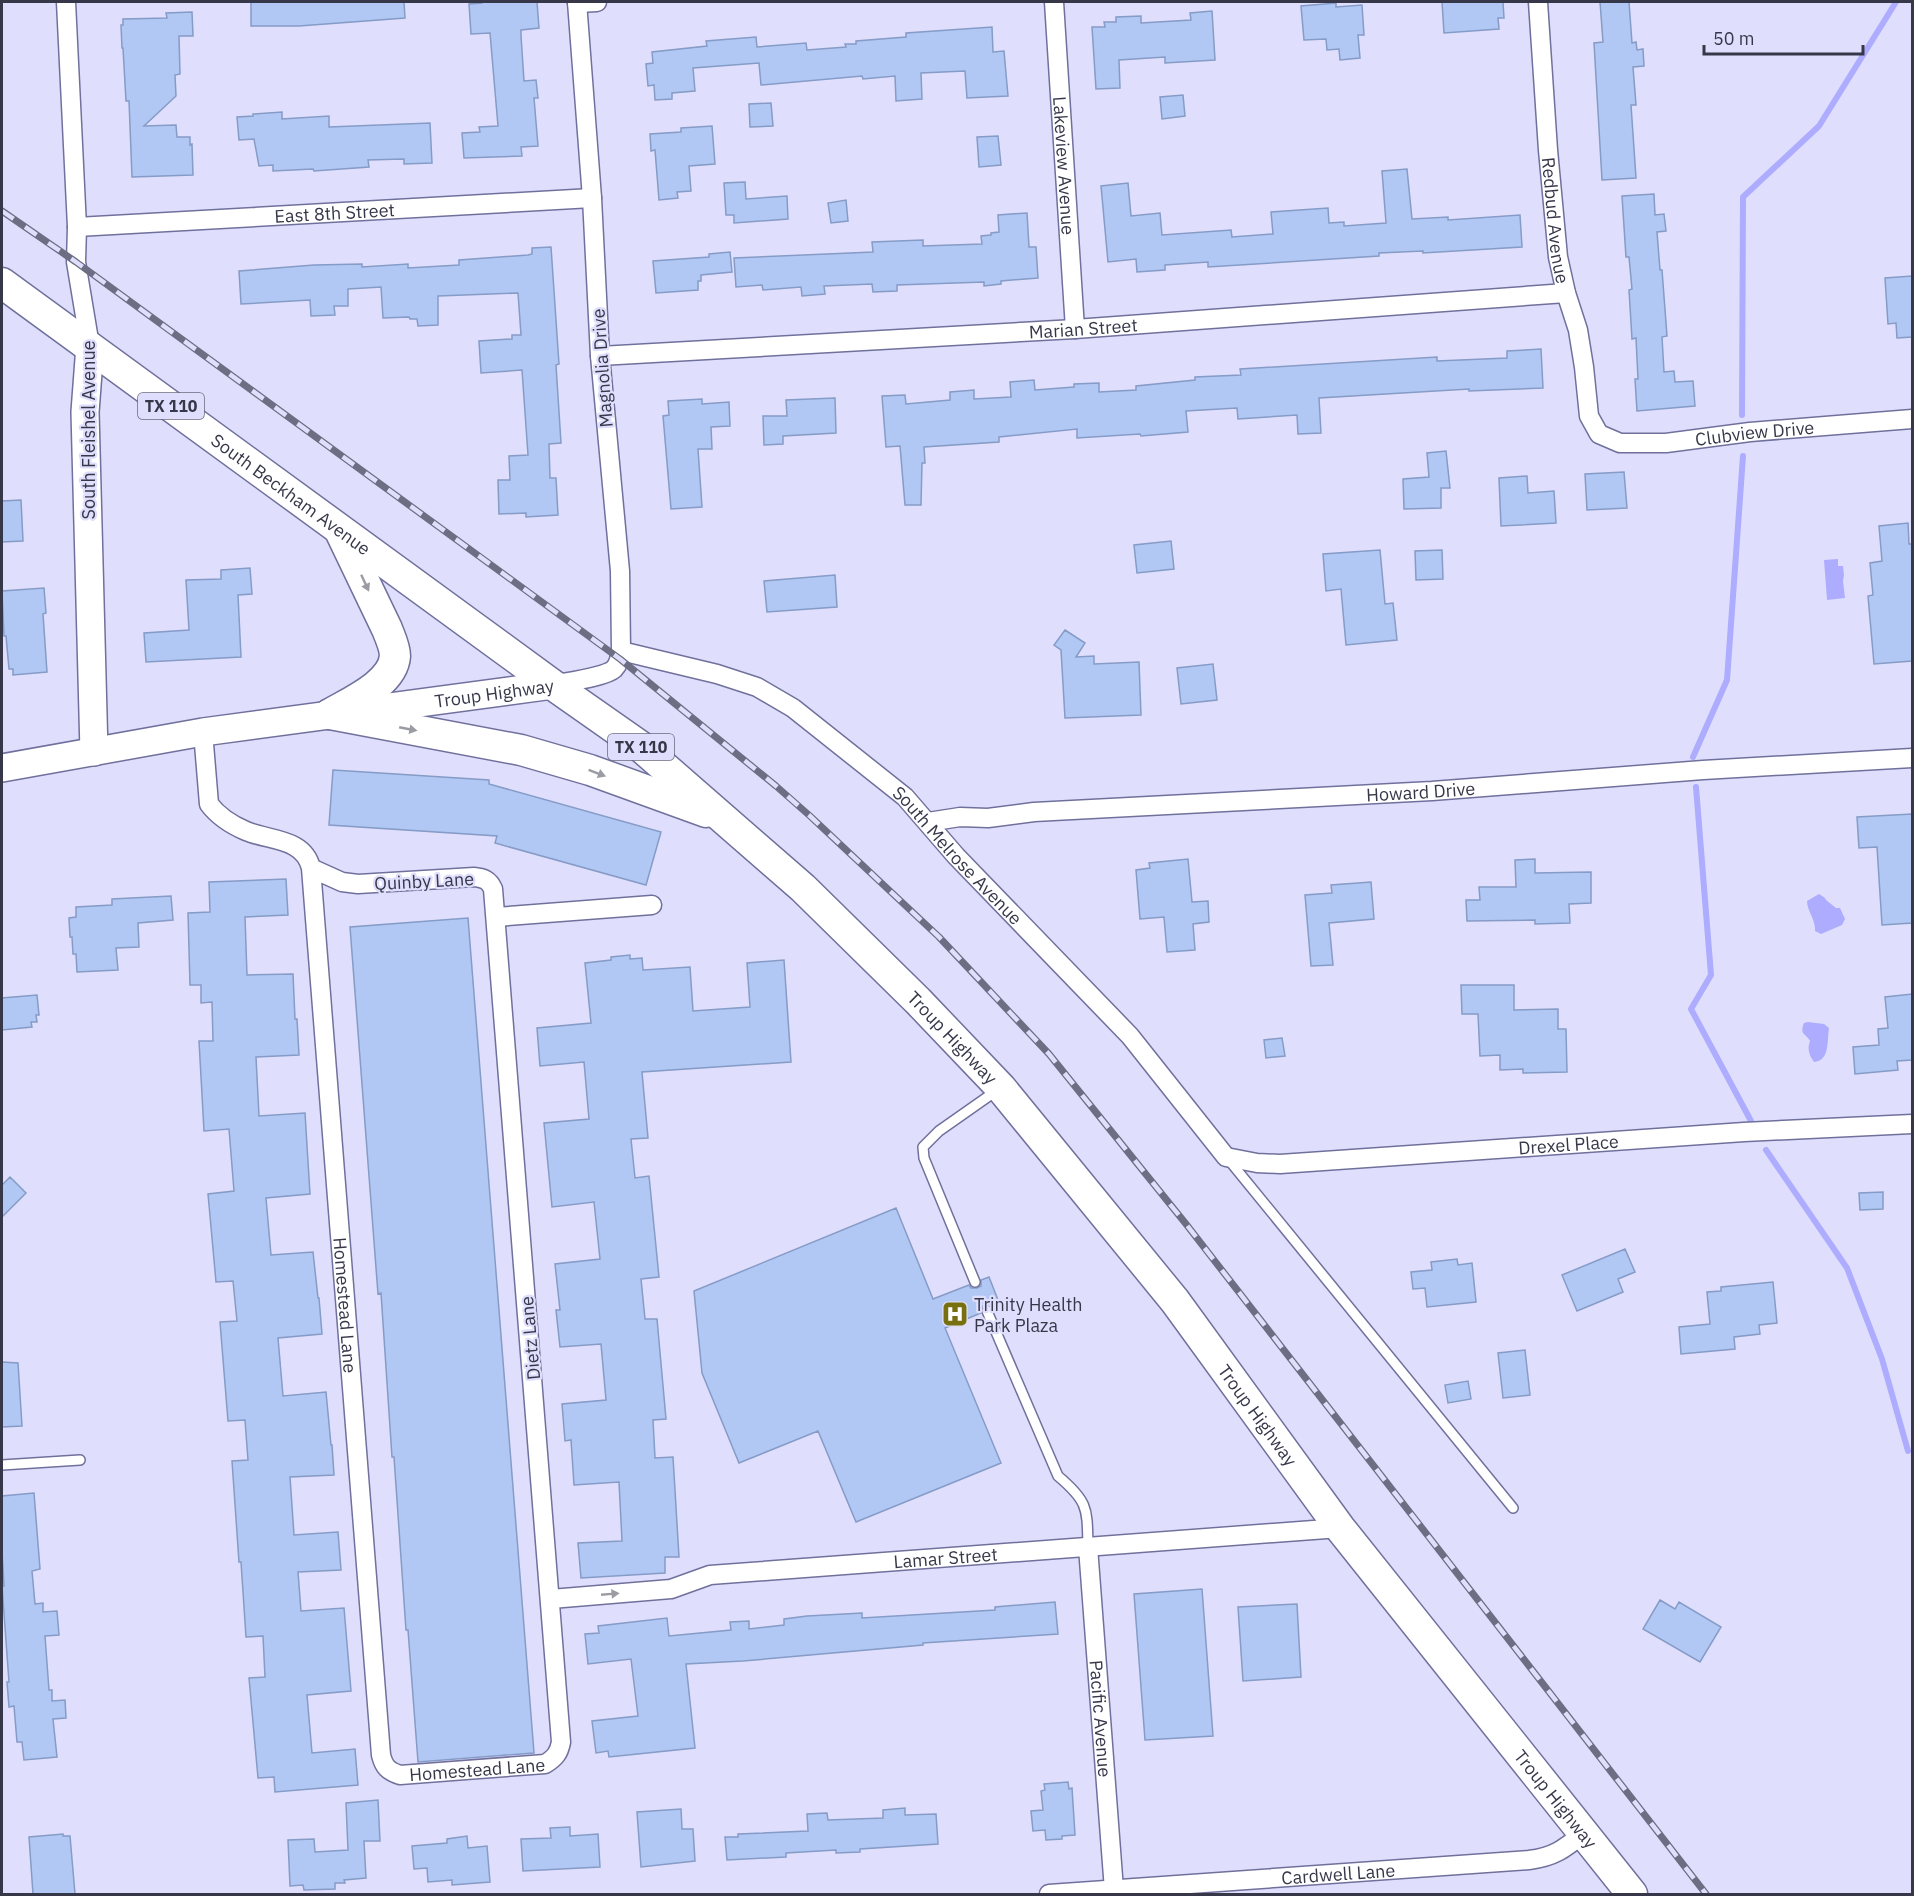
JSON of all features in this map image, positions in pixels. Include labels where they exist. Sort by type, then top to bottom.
[{"type":"main road","name":"South Beckham Avenue","points":[[2,283],[553,685]]},
{"type":"main road","name":"South Fleishel Avenue","points":[[90,346],[85,412],[94,752]]},
{"type":"main road","points":[[330,714],[379,685],[392,667],[395,656],[387,629],[340,530]]},
{"type":"main road","name":"Troup Highway","points":[[2,768],[203,732],[553,685],[640,746],[803,888],[918,1001],[1001,1088],[1174,1301],[1340,1528],[1632,1894]]},
{"type":"main road","points":[[330,714],[521,750],[590,770],[723,818]]},
{"type":"street","name":"South Fleishel Avenue","points":[[66,2],[78,227],[76,262],[90,346]]},
{"type":"street","points":[[577,2],[597,2]]},
{"type":"street","name":"Magnolia Drive","points":[[577,2],[592,198],[600,356],[620,571],[621,651]]},
{"type":"street","name":"Lakeview Avenue","points":[[1054,2],[1075,329]]},
{"type":"street","name":"Redbud Avenue","points":[[1538,2],[1558,257],[1578,330],[1589,416],[1599,434]]},
{"type":"street","name":"East 8th Street","points":[[78,227],[592,198]]},
{"type":"street","name":"Marian Street","points":[[600,356],[1075,329],[1566,293]]},
{"type":"street","name":"Clubview Drive","points":[[1599,434],[1620,443],[1666,443],[1750,432],[1912,419]]},
{"type":"street","points":[[553,685],[614,670],[620,659],[621,651]]},
{"type":"street","name":"South Melrose Avenue","points":[[621,651],[717,674],[757,687],[793,708],[905,797],[956,856],[1130,1036],[1226,1157]]},
{"type":"street","points":[[203,732],[209,804],[216,813],[247,831],[293,844],[309,860],[311,868]]},
{"type":"street","name":"Howard Drive","points":[[928,822],[960,817],[988,818],[1034,812],[1432,791],[1703,770],[1912,758]]},
{"type":"street","name":"Quinby Lane","points":[[311,868],[342,882],[358,884],[484,878],[493,889],[496,917]]},
{"type":"street","name":"Homestead Lane","points":[[311,868],[381,1755],[384,1765],[391,1772],[400,1775],[545,1764],[555,1758]]},
{"type":"street","points":[[496,917],[652,905]]},
{"type":"street","name":"Dietz Lane","points":[[496,917],[551,1599],[561,1742],[560,1751],[555,1758]]},
{"type":"street","name":"Drexel Place","points":[[1226,1157],[1257,1163],[1280,1164],[1732,1133],[1912,1124]]},
{"type":"street","name":"Lamar Street","points":[[551,1599],[671,1589],[710,1575],[1340,1528]]},
{"type":"street","name":"Pacific Avenue","points":[[1088,1547],[1114,1890]]},
{"type":"street","name":"Cardwell Lane","points":[[1049,1894],[1190,1889],[1529,1860],[1554,1855],[1584,1833]]},
{"type":"lane","points":[[975,1282],[924,1158],[923,1146],[939,1131],[1001,1088]]},
{"type":"lane","points":[[1226,1157],[1513,1508]]},
{"type":"lane","points":[[987,1311],[1059,1476],[1083,1500],[1087,1516],[1088,1547]]},
{"type":"lane","points":[[2,1465],[80,1460]]},
{"type":"shaded area","points":[[1838,559],[1838,566],[1843,566],[1845,598],[1827,600],[1824,560]]},
{"type":"shaded area","points":[[1819,894],[1836,908],[1840,908],[1845,919],[1842,925],[1821,934],[1815,931],[1807,901]]},
{"type":"shaded area","points":[[1804,1023],[1824,1024],[1829,1028],[1825,1054],[1819,1061],[1814,1062],[1811,1057],[1810,1041],[1802,1030]]},
{"type":"building","points":[[251,2],[404,2],[405,18],[299,26],[251,26]]},
{"type":"building","points":[[537,2],[539,28],[521,30],[521,36],[524,81],[536,80],[538,98],[534,98],[538,146],[521,147],[522,156],[464,158],[462,133],[480,132],[479,127],[498,126],[490,33],[471,34],[469,4]]},
{"type":"building","points":[[1442,2],[1503,2],[1504,18],[1498,18],[1499,29],[1444,33]]},
{"type":"building","points":[[1600,2],[1629,2],[1632,43],[1636,42],[1637,50],[1643,49],[1644,66],[1633,67],[1636,105],[1631,105],[1636,178],[1602,180],[1594,43],[1603,42]]},
{"type":"building","points":[[1336,3],[1336,7],[1362,5],[1364,35],[1358,35],[1360,58],[1340,60],[1339,49],[1327,50],[1326,39],[1304,40],[1301,6]]},
{"type":"building","points":[[1212,11],[1215,60],[1165,63],[1165,57],[1119,60],[1120,88],[1096,89],[1092,27],[1105,27],[1104,22],[1116,22],[1116,17],[1141,16],[1141,23],[1191,20],[1190,13]]},
{"type":"building","points":[[192,12],[193,36],[179,36],[180,74],[175,75],[176,96],[144,126],[176,125],[177,137],[190,137],[193,175],[132,177],[129,101],[126,101],[122,48],[123,19],[167,18],[166,13]]},
{"type":"building","points":[[992,27],[993,52],[1004,51],[1008,96],[967,98],[965,71],[921,73],[922,99],[896,101],[895,76],[863,79],[862,76],[761,85],[759,63],[693,68],[695,91],[672,93],[672,99],[655,100],[654,85],[648,86],[646,64],[653,63],[652,52],[707,46],[706,41],[756,37],[757,47],[806,43],[807,50],[846,47],[845,44],[856,44],[856,41],[906,37],[906,33]]},
{"type":"building","points":[[1183,95],[1185,116],[1162,119],[1160,97]]},
{"type":"building","points":[[771,103],[773,126],[750,127],[749,104]]},
{"type":"building","points":[[282,112],[282,119],[329,116],[329,127],[430,123],[432,163],[404,164],[404,159],[368,160],[369,167],[273,171],[273,165],[259,166],[254,139],[239,140],[237,117]]},
{"type":"building","points":[[712,126],[715,164],[689,166],[691,191],[677,192],[678,198],[659,200],[655,150],[651,151],[650,134],[681,132],[681,128]]},
{"type":"building","points":[[998,136],[1001,165],[979,167],[977,137]]},
{"type":"building","points":[[1407,169],[1412,219],[1448,217],[1448,220],[1520,215],[1522,247],[1423,253],[1423,251],[1379,253],[1379,256],[1208,267],[1208,262],[1165,265],[1165,270],[1137,272],[1136,259],[1108,262],[1101,186],[1128,183],[1131,216],[1160,213],[1162,235],[1231,230],[1232,237],[1273,234],[1271,212],[1328,208],[1329,223],[1344,222],[1344,226],[1386,223],[1382,171]]},
{"type":"building","points":[[745,182],[746,199],[787,196],[788,219],[734,223],[734,215],[726,215],[724,183]]},
{"type":"building","points":[[1654,194],[1655,215],[1664,214],[1666,231],[1657,232],[1667,336],[1662,337],[1664,372],[1674,371],[1675,382],[1693,381],[1695,406],[1637,411],[1636,338],[1632,339],[1629,290],[1632,289],[1629,257],[1626,257],[1622,196]]},
{"type":"building","points":[[846,200],[848,221],[831,223],[828,203]]},
{"type":"building","points":[[1027,213],[1029,247],[1036,247],[1038,278],[1001,281],[1001,284],[984,286],[984,282],[897,285],[897,291],[873,292],[872,284],[824,286],[825,294],[802,296],[801,287],[763,290],[762,285],[736,287],[734,258],[873,252],[872,242],[923,240],[923,246],[982,244],[981,236],[999,232],[998,215]]},
{"type":"building","points":[[551,247],[559,364],[556,365],[561,443],[549,444],[550,478],[556,478],[558,515],[526,517],[526,513],[499,514],[498,480],[510,480],[509,456],[528,455],[522,370],[481,373],[479,341],[512,339],[512,335],[521,335],[518,293],[438,296],[438,325],[418,326],[417,319],[409,317],[383,318],[381,287],[348,289],[348,306],[334,306],[335,315],[311,316],[310,300],[241,304],[239,271],[314,265],[362,264],[362,267],[408,264],[408,268],[459,265],[459,260],[528,255],[532,254],[532,248]]},
{"type":"building","points":[[730,252],[732,272],[701,275],[698,290],[656,293],[653,261],[709,257],[709,254]]},
{"type":"building","points":[[1912,276],[1912,337],[1897,338],[1896,323],[1888,324],[1885,278]]},
{"type":"building","points":[[1541,349],[1543,388],[1469,391],[1469,389],[1319,398],[1321,433],[1298,434],[1297,415],[1238,419],[1237,408],[1186,411],[1188,432],[1077,438],[1077,429],[999,437],[999,442],[924,447],[925,463],[922,463],[921,505],[905,505],[900,446],[886,447],[882,396],[905,395],[906,404],[950,400],[950,392],[974,390],[974,399],[1011,397],[1010,382],[1034,380],[1035,390],[1099,383],[1099,392],[1136,390],[1136,386],[1195,380],[1195,377],[1241,375],[1240,369],[1437,357],[1437,361],[1507,358],[1507,351]]},
{"type":"building","points":[[835,398],[836,433],[783,436],[783,444],[764,445],[763,416],[787,416],[786,400]]},
{"type":"building","points":[[702,399],[702,404],[729,402],[730,426],[711,427],[712,449],[698,449],[702,507],[671,509],[663,416],[669,415],[668,401]]},
{"type":"building","points":[[1446,451],[1450,488],[1441,488],[1441,508],[1404,509],[1403,479],[1429,477],[1427,453]]},
{"type":"building","points":[[1624,472],[1627,508],[1587,510],[1585,474]]},
{"type":"building","points":[[1527,476],[1528,493],[1554,491],[1556,523],[1501,526],[1499,478]]},
{"type":"building","points":[[21,500],[23,541],[2,542],[2,501]]},
{"type":"building","points":[[1908,523],[1909,544],[1912,544],[1912,661],[1874,664],[1868,596],[1873,595],[1870,563],[1882,561],[1879,526]]},
{"type":"building","points":[[1171,541],[1174,569],[1137,573],[1134,545]]},
{"type":"building","points":[[1380,550],[1385,604],[1393,603],[1397,640],[1346,645],[1341,589],[1326,591],[1323,554]]},
{"type":"building","points":[[1442,550],[1443,579],[1416,580],[1415,551]]},
{"type":"building","points":[[250,568],[252,594],[238,595],[241,657],[146,662],[144,633],[189,630],[186,580],[221,579],[221,570]]},
{"type":"building","points":[[835,575],[837,607],[767,612],[764,581]]},
{"type":"building","points":[[44,588],[46,613],[43,614],[47,672],[13,675],[13,669],[9,669],[6,636],[4,636],[2,591]]},
{"type":"building","points":[[1065,630],[1085,643],[1076,657],[1094,656],[1094,664],[1139,662],[1141,715],[1065,718],[1061,650],[1054,645]]},
{"type":"building","points":[[1213,664],[1217,700],[1181,704],[1177,668]]},
{"type":"building","points":[[333,770],[489,780],[489,784],[661,832],[646,885],[495,843],[497,836],[329,825]]},
{"type":"building","points":[[1912,814],[1912,923],[1882,925],[1877,847],[1859,848],[1857,817]]},
{"type":"building","points":[[1188,859],[1192,902],[1208,901],[1209,922],[1193,924],[1195,950],[1167,952],[1164,917],[1140,919],[1136,870],[1150,868],[1149,863]]},
{"type":"building","points":[[1535,859],[1535,873],[1591,872],[1591,903],[1569,904],[1570,923],[1535,924],[1535,920],[1467,921],[1466,900],[1480,900],[1479,887],[1516,887],[1515,860]]},
{"type":"building","points":[[286,879],[288,915],[245,917],[247,975],[293,974],[299,1055],[256,1057],[259,1116],[305,1113],[310,1194],[266,1198],[271,1255],[313,1252],[319,1298],[322,1334],[278,1338],[283,1396],[326,1392],[332,1445],[334,1475],[290,1477],[294,1535],[338,1532],[341,1570],[298,1572],[301,1611],[344,1608],[351,1691],[307,1695],[312,1753],[355,1749],[358,1785],[275,1792],[274,1777],[258,1778],[249,1678],[265,1677],[263,1636],[246,1637],[232,1461],[248,1460],[245,1420],[228,1421],[220,1322],[237,1321],[233,1281],[216,1282],[208,1194],[234,1191],[229,1129],[204,1131],[199,1041],[213,1041],[212,1002],[201,1003],[201,985],[190,985],[188,913],[210,912],[209,882]]},
{"type":"building","points":[[1371,882],[1374,919],[1329,923],[1333,965],[1311,966],[1305,895],[1332,893],[1331,885]]},
{"type":"building","points":[[171,896],[173,920],[138,923],[139,947],[116,948],[118,970],[77,972],[69,918],[76,917],[76,907],[112,905],[112,899]]},
{"type":"building","points":[[468,918],[534,1753],[418,1762],[394,1457],[392,1457],[381,1293],[378,1294],[350,927]]},
{"type":"building","points":[[630,955],[630,959],[642,958],[643,970],[690,967],[693,1011],[750,1007],[747,963],[784,960],[791,1062],[642,1072],[648,1138],[631,1139],[635,1178],[649,1176],[659,1277],[641,1279],[645,1319],[657,1319],[666,1419],[653,1420],[655,1458],[673,1457],[679,1557],[665,1557],[665,1573],[581,1578],[578,1543],[622,1541],[619,1482],[574,1485],[571,1440],[565,1441],[562,1404],[606,1400],[601,1344],[560,1347],[556,1310],[560,1310],[555,1264],[600,1259],[594,1202],[552,1207],[544,1123],[589,1119],[584,1062],[540,1066],[537,1028],[591,1023],[585,963]]},
{"type":"building","points":[[1461,985],[1514,985],[1514,1010],[1558,1009],[1558,1029],[1566,1029],[1567,1072],[1523,1073],[1523,1069],[1500,1070],[1500,1055],[1480,1056],[1478,1014],[1462,1014]]},
{"type":"building","points":[[1912,994],[1912,1060],[1897,1061],[1898,1070],[1855,1074],[1853,1047],[1879,1045],[1878,1029],[1888,1028],[1885,997]]},
{"type":"building","points":[[37,995],[39,1015],[36,1015],[37,1022],[31,1022],[32,1027],[2,1030],[2,998]]},
{"type":"building","points":[[1282,1038],[1285,1056],[1266,1058],[1264,1040]]},
{"type":"building","points":[[10,1177],[26,1193],[2,1217],[2,1185]]},
{"type":"building","points":[[1883,1192],[1883,1209],[1860,1210],[1859,1193]]},
{"type":"building","points":[[896,1208],[933,1299],[969,1285],[971,1288],[977,1288],[981,1286],[981,1280],[989,1277],[1000,1305],[993,1308],[991,1305],[985,1305],[981,1307],[981,1313],[945,1328],[1001,1463],[856,1522],[818,1431],[739,1463],[702,1373],[694,1291]]},
{"type":"building","points":[[1625,1249],[1635,1272],[1618,1279],[1623,1292],[1577,1311],[1562,1275]]},
{"type":"building","points":[[1457,1259],[1458,1265],[1472,1263],[1476,1302],[1427,1307],[1425,1288],[1413,1289],[1411,1272],[1432,1270],[1431,1262]]},
{"type":"building","points":[[1773,1282],[1777,1323],[1759,1325],[1760,1334],[1734,1337],[1735,1349],[1681,1354],[1679,1327],[1710,1324],[1707,1292],[1721,1291],[1721,1287]]},
{"type":"building","points":[[1525,1350],[1530,1395],[1503,1398],[1498,1353]]},
{"type":"building","points":[[2,1362],[18,1363],[22,1426],[2,1427]]},
{"type":"building","points":[[1468,1381],[1471,1399],[1448,1403],[1445,1385]]},
{"type":"building","points":[[34,1493],[40,1569],[32,1571],[35,1604],[43,1603],[43,1612],[57,1611],[59,1635],[45,1636],[49,1690],[52,1690],[52,1701],[65,1700],[66,1718],[53,1719],[57,1757],[24,1760],[22,1742],[17,1742],[14,1706],[9,1707],[2,1586],[4,1586],[2,1496]]},
{"type":"building","points":[[1202,1589],[1213,1736],[1145,1740],[1134,1594]]},
{"type":"building","points":[[1660,1600],[1675,1609],[1679,1602],[1721,1627],[1700,1662],[1643,1629]]},
{"type":"building","points":[[1055,1602],[1058,1634],[923,1643],[923,1645],[743,1661],[686,1664],[695,1748],[609,1757],[608,1751],[596,1753],[592,1721],[638,1716],[631,1659],[588,1664],[585,1634],[599,1633],[598,1626],[667,1618],[669,1636],[731,1630],[730,1622],[749,1621],[749,1629],[784,1625],[784,1619],[807,1616],[862,1613],[862,1618],[995,1610],[995,1607]]},
{"type":"building","points":[[1297,1604],[1301,1677],[1243,1681],[1238,1607]]},
{"type":"building","points":[[1068,1782],[1069,1789],[1072,1788],[1075,1835],[1046,1840],[1045,1830],[1033,1831],[1031,1811],[1043,1810],[1041,1791],[1045,1790],[1044,1784]]},
{"type":"building","points":[[378,1800],[380,1841],[364,1841],[366,1878],[335,1883],[335,1889],[304,1890],[303,1885],[290,1886],[288,1840],[314,1839],[315,1852],[348,1850],[346,1803]]},
{"type":"building","points":[[905,1808],[905,1815],[936,1814],[938,1844],[860,1849],[860,1852],[836,1853],[836,1850],[786,1853],[786,1857],[727,1860],[725,1837],[738,1837],[738,1834],[808,1831],[807,1814],[827,1813],[828,1820],[883,1818],[883,1810]]},
{"type":"building","points":[[681,1809],[682,1829],[693,1829],[695,1861],[641,1867],[637,1812]]},
{"type":"building","points":[[570,1827],[570,1836],[598,1834],[600,1867],[523,1871],[521,1839],[551,1838],[550,1828]]},
{"type":"building","points":[[63,1834],[63,1836],[70,1836],[75,1894],[33,1894],[29,1837]]},
{"type":"building","points":[[467,1836],[468,1848],[487,1846],[490,1882],[452,1885],[452,1880],[428,1882],[427,1868],[414,1869],[412,1846],[447,1843],[447,1839]]},
{"type":"waterway","points":[[1742,415],[1743,197],[1819,126],[1896,2]]},
{"type":"waterway","points":[[1693,757],[1727,680],[1743,456]]},
{"type":"waterway","points":[[1696,787],[1711,975],[1691,1009],[1751,1121]]},
{"type":"waterway","points":[[1766,1150],[1847,1268],[1882,1359],[1908,1451]]},
{"type":"railway","points":[[2,211],[76,262],[620,659],[776,786],[939,937],[1049,1054],[1186,1224],[1706,1894]]},
{"type":"place","name":"Trinity Health Park Plaza","points":[[955,1314]]}]
